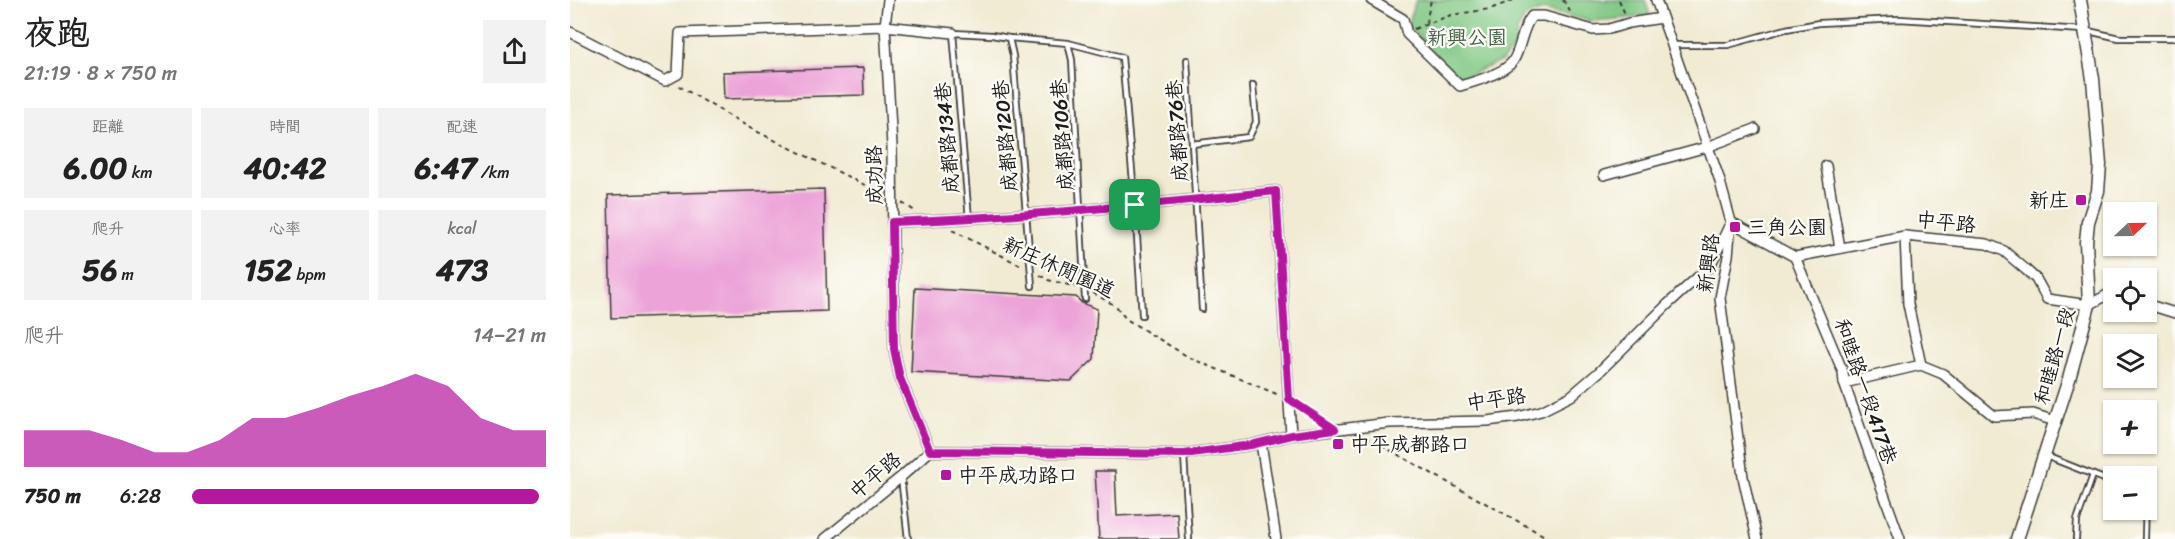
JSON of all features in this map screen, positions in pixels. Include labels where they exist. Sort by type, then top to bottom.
[{"type":"street","name":"成功路","points":[[888,0],[885,26],[892,146],[894,349],[900,378],[930,451]]},
{"type":"street","points":[[1371,0],[1403,19],[1407,34],[1460,86],[1503,69],[1512,62],[1527,22],[1532,16],[1544,16],[1593,30],[1662,18]]},
{"type":"street","name":"新興路","points":[[1656,0],[1726,201],[1731,222],[1728,256],[1720,298],[1743,477],[1757,539]]},
{"type":"street","name":"和睦路一段","points":[[2017,539],[2069,379],[2089,305],[2086,242],[2088,222],[2098,191],[2100,165],[2093,79],[2080,0]]},
{"type":"street","points":[[570,32],[665,81],[678,74],[680,33],[885,26],[954,33]]},
{"type":"street","points":[[1604,175],[1707,147],[1755,129]]},
{"type":"street","points":[[1826,166],[1840,248]]},
{"type":"street","points":[[892,222],[969,219],[1276,191],[1292,435]]},
{"type":"street","points":[[1731,222],[1795,257]]},
{"type":"street","name":"中平路","points":[[825,539],[930,451],[1184,454],[1335,429],[1389,423],[1487,422],[1541,411],[1571,396],[1710,266],[1731,222]]},
{"type":"street","points":[[1905,236],[1908,304],[1921,365]]},
{"type":"street","name":"中平路","points":[[1795,257],[1905,236],[1987,244],[2004,251],[2036,279],[2047,299],[2089,305]]},
{"type":"street","name":"和睦路一段417巷","points":[[1795,257],[1843,372],[1844,383],[1900,539]]},
{"type":"street","points":[[2089,305],[2103,298]]},
{"type":"street","points":[[2157,307],[2175,313]]},
{"type":"street","points":[[1844,383],[1921,365],[1943,374],[1994,416],[2033,414],[2055,421]]},
{"type":"street","points":[[1261,442],[1276,539]]},
{"type":"lane","points":[[1671,45],[1728,45],[1786,29],[1819,23],[1899,19],[2084,30],[2120,38],[2175,38]]},
{"type":"lane","points":[[954,33],[1068,43],[1122,57],[1142,315]]},
{"type":"lane","name":"成都路134巷","points":[[954,33],[969,219]]},
{"type":"lane","name":"成都路120巷","points":[[1009,38],[1013,56],[1032,286]]},
{"type":"lane","name":"成都路106巷","points":[[1068,43],[1072,60],[1082,209],[1085,299]]},
{"type":"lane","name":"成都路76巷","points":[[1187,60],[1202,309]]},
{"type":"lane","points":[[1192,144],[1249,137],[1256,122],[1253,85]]},
{"type":"lane","points":[[1184,454],[1189,539]]},
{"type":"lane","points":[[2044,455],[2103,479]]},
{"type":"lane","points":[[2076,539],[2077,520],[2093,475]]},
{"type":"lane","points":[[901,477],[908,539]]},
{"type":"lane","points":[[2145,520],[2145,539]]},
{"type":"path","points":[[1426,23],[1431,0]]},
{"type":"path","points":[[1407,34],[1426,23],[1451,15],[1490,9],[1514,0]]},
{"type":"path","points":[[1619,0],[1629,23]]},
{"type":"path","points":[[673,83],[750,128],[933,220]]},
{"type":"path","name":"新庄休閒園道","points":[[950,229],[1048,280],[1085,289],[1116,306],[1126,319],[1190,358],[1289,399],[1335,429]]},
{"type":"path","points":[[1347,428],[1550,539]]},
{"type":"green space","name":"新興公園","points":[[1416,0],[1645,0],[1650,16],[1592,21],[1542,10],[1525,17],[1517,31],[1516,45],[1502,61],[1459,79],[1407,25]]},
{"type":"building","points":[[863,68],[864,95],[724,99],[723,72]]},
{"type":"building","points":[[824,189],[827,311],[611,318],[608,195]]},
{"type":"building","points":[[915,288],[1076,297],[1082,303],[1097,309],[1094,359],[1071,381],[911,372]]},
{"type":"building","points":[[1095,471],[1115,471],[1117,516],[1177,513],[1179,539],[1099,539]]},
{"type":"place","name":"新庄","points":[[2081,200]]},
{"type":"place","name":"三角公園","points":[[1735,227]]},
{"type":"place","name":"中平成都路口","points":[[1338,444]]},
{"type":"place","name":"中平成功路口","points":[[946,475]]},
{"type":"route","points":[[1276,191],[1289,399],[1335,429],[1292,435],[1251,445],[1184,454],[930,451],[900,378],[894,349],[892,222],[969,219],[1135,205],[1276,191]]}]
